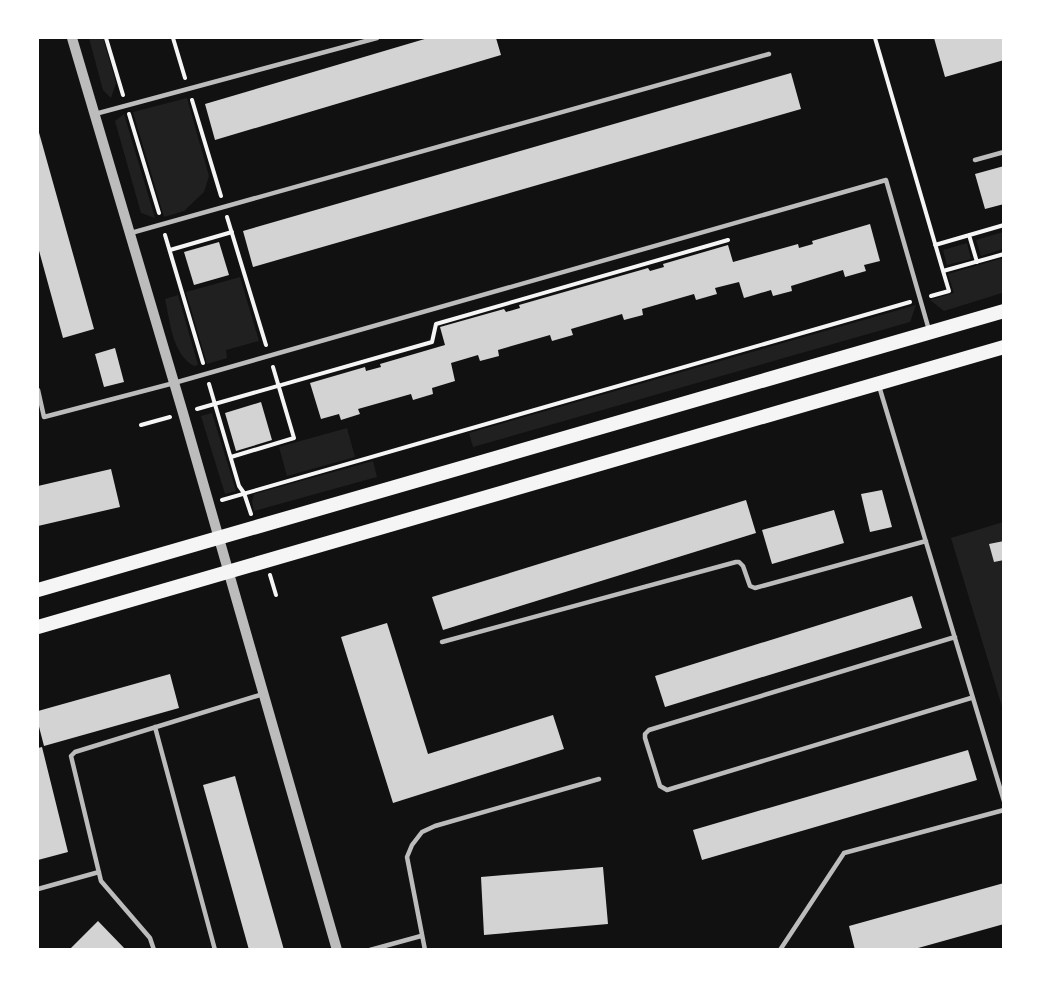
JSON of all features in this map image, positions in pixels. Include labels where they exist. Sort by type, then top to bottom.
[{"type":"main road","points":[[38,590],[1004,311]]},
{"type":"main road","points":[[38,627],[1004,347]]},
{"type":"street","points":[[72,38],[183,413],[337,950]]},
{"type":"lane","points":[[95,114],[377,38]]},
{"type":"lane","points":[[130,233],[769,54]]},
{"type":"lane","points":[[975,160],[1004,152]]},
{"type":"lane","points":[[38,390],[44,417],[206,374],[886,180],[930,332]]},
{"type":"lane","points":[[879,383],[971,698],[1004,801]]},
{"type":"lane","points":[[442,642],[736,562],[742,564],[748,584],[755,588],[926,542]]},
{"type":"lane","points":[[955,637],[649,730],[645,738],[660,786],[667,790],[971,698]]},
{"type":"lane","points":[[154,950],[150,938],[101,881],[71,756],[75,752],[263,694]]},
{"type":"lane","points":[[155,727],[215,950]]},
{"type":"lane","points":[[425,950],[407,857],[412,844],[422,832],[442,824],[599,779]]},
{"type":"lane","points":[[780,950],[844,853],[1004,810]]},
{"type":"lane","points":[[38,889],[99,872]]},
{"type":"lane","points":[[370,950],[422,936]]},
{"type":"path","points":[[106,38],[239,486],[244,493],[255,527]]},
{"type":"path","points":[[173,38],[294,438],[231,457]]},
{"type":"path","points":[[208,504],[949,291],[875,38]]},
{"type":"path","points":[[935,244],[1004,225]]},
{"type":"path","points":[[170,250],[232,232]]},
{"type":"path","points":[[969,235],[977,261]]},
{"type":"path","points":[[141,425],[432,342],[436,324],[728,240]]},
{"type":"path","points":[[943,271],[1004,254]]},
{"type":"path","points":[[266,561],[276,595]]},
{"type":"shaded area","points":[[89,38],[103,38],[116,83],[111,98],[103,90]]},
{"type":"shaded area","points":[[187,98],[209,176],[204,192],[184,211],[164,217],[133,112]]},
{"type":"shaded area","points":[[124,114],[155,218],[141,213],[115,121]]},
{"type":"shaded area","points":[[1003,232],[1003,249],[981,256],[976,240]]},
{"type":"shaded area","points":[[967,243],[971,259],[947,265],[943,250]]},
{"type":"shaded area","points":[[1003,258],[1002,293],[944,311],[930,300],[954,293],[948,274]]},
{"type":"shaded area","points":[[240,277],[259,341],[226,350],[227,358],[207,364],[186,292]]},
{"type":"shaded area","points":[[178,295],[198,365],[194,366],[187,361],[181,354],[173,336],[165,299]]},
{"type":"shaded area","points":[[916,305],[910,322],[473,447],[469,433]]},
{"type":"shaded area","points":[[212,413],[236,491],[225,494],[201,416]]},
{"type":"shaded area","points":[[347,428],[355,457],[287,476],[279,447]]},
{"type":"shaded area","points":[[373,461],[377,477],[254,511],[252,502],[254,494]]},
{"type":"shaded area","points":[[1003,522],[1003,710],[951,538]]},
{"type":"building","points":[[428,38],[496,38],[501,55],[215,140],[205,104]]},
{"type":"building","points":[[934,38],[1004,38],[1004,60],[945,77]]},
{"type":"building","points":[[791,73],[801,109],[253,267],[243,231]]},
{"type":"building","points":[[38,129],[94,329],[63,338],[38,247]]},
{"type":"building","points":[[1004,166],[1004,204],[985,209],[975,174]]},
{"type":"building","points":[[870,224],[880,261],[864,265],[866,271],[845,277],[843,270],[791,286],[792,291],[773,296],[771,290],[744,298],[739,282],[715,288],[717,294],[696,300],[694,294],[642,309],[643,315],[624,320],[622,314],[571,329],[573,335],[552,341],[550,335],[498,350],[499,356],[480,361],[478,355],[451,363],[455,381],[432,388],[433,394],[413,400],[411,394],[358,409],[360,414],[341,420],[339,414],[321,419],[310,383],[365,367],[366,371],[381,367],[380,364],[445,345],[440,327],[504,309],[506,312],[520,308],[519,305],[648,268],[650,271],[664,267],[663,264],[728,245],[733,262],[798,244],[799,248],[813,244],[812,241]]},
{"type":"building","points":[[219,242],[229,275],[194,285],[184,252]]},
{"type":"building","points":[[115,348],[124,382],[104,387],[95,354]]},
{"type":"building","points":[[261,402],[272,440],[236,451],[225,413]]},
{"type":"building","points":[[111,469],[120,507],[38,526],[38,486]]},
{"type":"building","points":[[882,490],[892,527],[870,532],[861,494]]},
{"type":"building","points":[[746,500],[756,533],[443,630],[432,597]]},
{"type":"building","points":[[834,510],[844,543],[772,564],[762,530]]},
{"type":"building","points":[[1004,541],[1004,560],[994,562],[989,544]]},
{"type":"building","points":[[912,596],[922,628],[665,707],[655,676]]},
{"type":"building","points":[[387,623],[428,754],[553,715],[564,749],[393,803],[341,637]]},
{"type":"building","points":[[170,674],[179,708],[44,746],[38,723],[38,711]]},
{"type":"building","points":[[42,747],[68,852],[38,860],[38,748]]},
{"type":"building","points":[[968,750],[977,780],[702,860],[693,830]]},
{"type":"building","points":[[235,776],[284,950],[249,950],[203,785]]},
{"type":"building","points":[[603,867],[608,924],[484,935],[481,877]]},
{"type":"building","points":[[1004,883],[1004,924],[911,950],[855,950],[849,926]]},
{"type":"building","points":[[98,921],[126,950],[69,950]]}]
